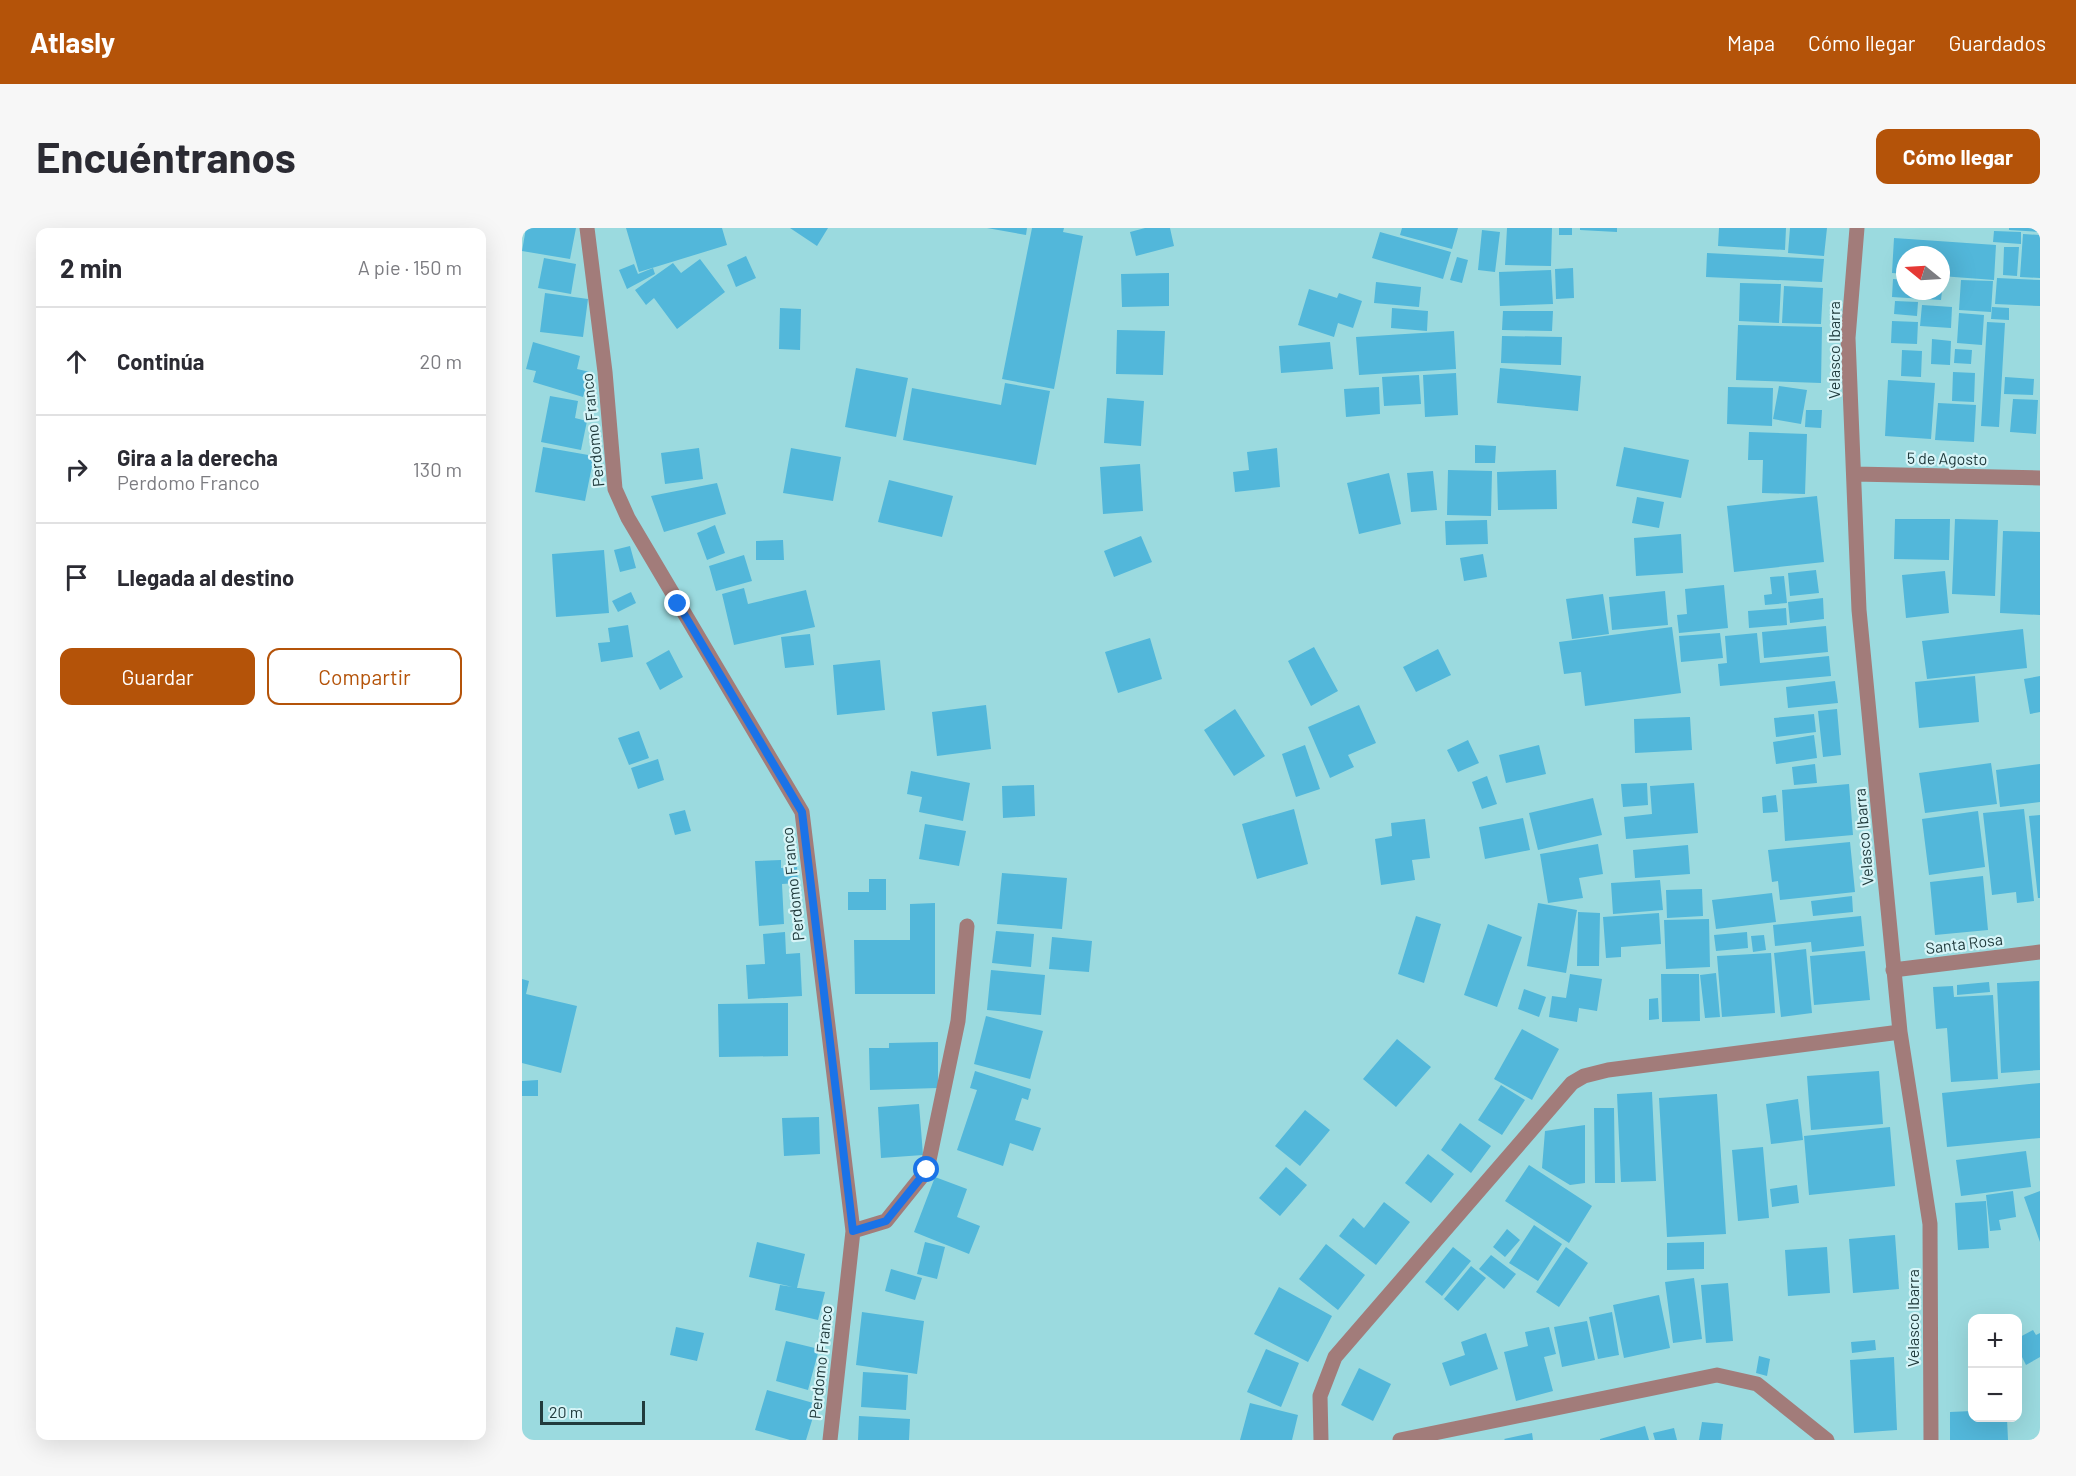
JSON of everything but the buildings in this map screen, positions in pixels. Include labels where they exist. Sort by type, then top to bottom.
[{"type":"street","name":"Perdomo Franco","points":[[587,228],[605,372],[615,489],[633,527],[802,812],[853,1231],[830,1440]]},
{"type":"street","name":"Velasco Ibarra","points":[[1857,228],[1848,338],[1859,610],[1900,1032],[1930,1224],[1931,1440]]},
{"type":"street","name":"5 de Agosto","points":[[1854,474],[2040,478]]},
{"type":"street","points":[[853,1231],[886,1221],[927,1170],[958,1021],[967,926]]},
{"type":"street","name":"Santa Rosa","points":[[1893,970],[2040,952]]},
{"type":"street","points":[[1320,1440],[1320,1396],[1335,1357],[1572,1083],[1584,1076],[1608,1070],[1900,1032]]},
{"type":"street","points":[[1401,1440],[1717,1375],[1757,1384],[1827,1440]]},
{"type":"route","points":[[678,604],[802,812],[811,903],[853,1231],[886,1221],[927,1170]]}]
